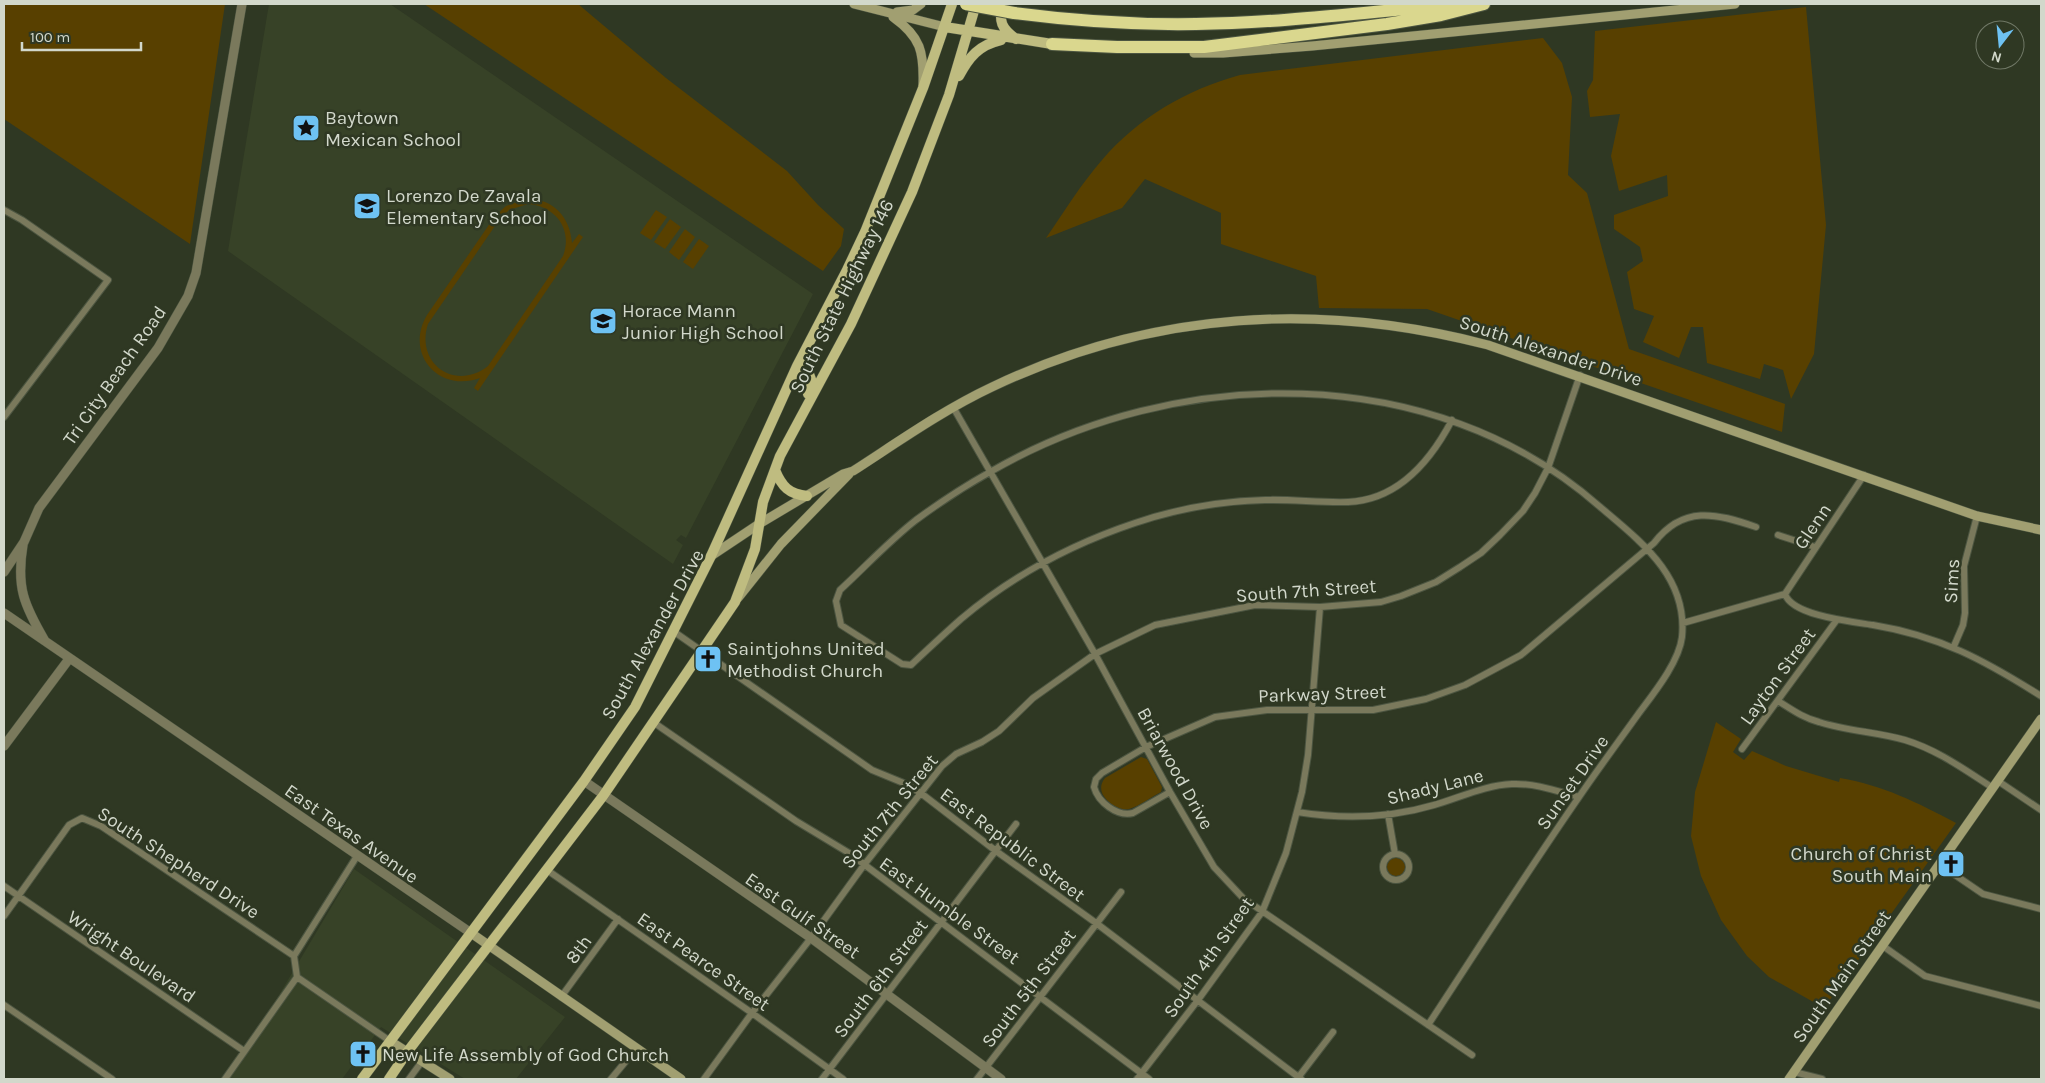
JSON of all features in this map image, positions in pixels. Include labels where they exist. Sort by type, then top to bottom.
[{"type":"highway","points":[[966,4],[1014,12],[1102,22],[1196,24],[1246,22],[1461,4]]},
{"type":"highway","points":[[1052,44],[1117,47],[1204,47],[1387,24],[1440,15],[1484,4]]},
{"type":"main road","points":[[854,4],[944,27],[1011,39],[1117,51],[1223,53],[1312,46],[1735,4]]},
{"type":"main road","points":[[886,12],[913,10],[921,4]]},
{"type":"main road","name":"South State Highway 146","points":[[711,556],[797,366],[836,293],[865,232],[923,88],[952,4]]},
{"type":"main road","name":"South State Highway 146","points":[[735,602],[755,549],[763,502],[780,456],[851,324],[891,239],[933,141],[976,4]]},
{"type":"main road","points":[[1002,4],[1002,25],[1011,39]]},
{"type":"main road","points":[[886,12],[910,30],[918,41],[923,54],[923,88]]},
{"type":"main road","points":[[949,94],[968,60],[975,52],[987,43],[1011,39]]},
{"type":"main road","name":"South Alexander Drive","points":[[362,1079],[584,782],[635,707],[711,556],[758,524],[853,470],[953,407],[992,386],[1040,366],[1111,342],[1191,326],[1262,318],[1334,319],[1432,332],[1488,344],[1580,375],[1977,516],[2041,530]]},
{"type":"main road","points":[[797,366],[810,374],[812,382],[802,414]]},
{"type":"main road","points":[[775,470],[781,484],[786,489],[796,494],[807,496]]},
{"type":"main road","name":"South Alexander Drive","points":[[389,1079],[408,1051],[603,796],[735,602],[781,544],[853,470]]},
{"type":"main road","name":"South Main Street","points":[[1792,1076],[2041,719]]},
{"type":"main road","name":"East Texas Avenue","points":[[471,933],[681,1079]]},
{"type":"main road","points":[[390,1041],[423,1060],[450,1079]]},
{"type":"street","name":"Tri City Beach Road","points":[[4,572],[24,542],[39,508],[158,348],[188,296],[196,273],[242,4]]},
{"type":"street","points":[[4,210],[22,220],[108,280],[4,417]]},
{"type":"street","name":"South 7th Street","points":[[704,1079],[864,865],[922,794],[942,766],[956,754],[982,742],[999,731],[1033,698],[1096,654],[1155,625],[1255,605],[1320,606],[1381,602],[1436,582],[1481,553],[1529,502],[1548,468],[1580,375]]},
{"type":"street","name":"Sunset Drive","points":[[1042,563],[993,595],[962,619],[911,666],[902,664],[841,626],[836,601],[840,590],[916,520],[991,471],[1052,441],[1136,412],[1209,398],[1270,392],[1343,396],[1404,408],[1452,420],[1492,436],[1548,468],[1593,501],[1647,548],[1674,587],[1683,613],[1681,642],[1676,656],[1658,686],[1579,797],[1428,1025]]},
{"type":"street","name":"Briarwood Drive","points":[[953,407],[1096,654],[1170,792],[1214,866],[1243,898],[1262,912],[1472,1055]]},
{"type":"street","points":[[1042,563],[1085,541],[1137,522],[1205,506],[1264,500],[1334,502],[1368,499],[1386,493],[1414,474],[1434,452],[1452,420]]},
{"type":"street","name":"Glenn","points":[[1785,594],[1864,476]]},
{"type":"street","name":"Parkway Street","points":[[1170,792],[1126,815],[1120,814],[1100,800],[1094,787],[1096,779],[1102,773],[1146,747],[1215,717],[1267,710],[1373,710],[1426,699],[1465,685],[1491,673],[1528,650],[1654,543],[1663,531],[1684,519],[1696,516],[1719,515],[1756,527]]},
{"type":"street","name":"Sims","points":[[1954,646],[1963,625],[1965,613],[1964,566],[1977,516]]},
{"type":"street","points":[[1778,534],[1815,547]]},
{"type":"street","points":[[24,542],[20,572],[22,591],[32,618],[47,643]]},
{"type":"street","points":[[1683,623],[1785,594],[1786,599],[1799,607],[1836,620],[1895,629],[1926,636],[1954,646],[2002,671],[2041,696]]},
{"type":"street","name":"South 4th Street","points":[[1139,1076],[1198,1000],[1262,912],[1286,854],[1297,812],[1308,755],[1320,606]]},
{"type":"street","name":"East Texas Avenue","points":[[4,613],[471,933]]},
{"type":"street","name":"Layton Street","points":[[1742,749],[1836,620]]},
{"type":"street","name":"East Republic Street","points":[[673,631],[872,770],[906,784],[922,794],[996,852],[1198,1000],[1298,1079]]},
{"type":"street","points":[[4,746],[69,659]]},
{"type":"street","points":[[1778,701],[1797,714],[1818,722],[1908,741],[1954,762],[2041,810]]},
{"type":"street","name":"East Humble Street","points":[[654,722],[796,821],[849,853],[1040,995],[1139,1076],[1149,1079]]},
{"type":"street","name":"East Gulf Street","points":[[584,782],[811,938],[1001,1079]]},
{"type":"street","name":"Shady Lane","points":[[1297,812],[1322,816],[1388,814],[1431,806],[1510,784],[1528,784],[1579,797]]},
{"type":"street","points":[[1388,814],[1395,854]]},
{"type":"street","name":"South Shepherd Drive","points":[[18,896],[69,825],[82,818],[101,826],[294,956]]},
{"type":"street","name":"South 6th Street","points":[[822,1079],[888,995],[1016,824]]},
{"type":"street","points":[[1395,854],[1403,856],[1409,866],[1405,877],[1397,880],[1389,878],[1383,868],[1385,860],[1395,854]]},
{"type":"street","points":[[225,1079],[297,977],[294,956],[357,856]]},
{"type":"street","points":[[1939,864],[1983,894],[2041,909]]},
{"type":"street","name":"East Pearce Street","points":[[547,870],[843,1079]]},
{"type":"street","name":"Wright Boulevard","points":[[4,886],[244,1051]]},
{"type":"street","name":"South 5th Street","points":[[977,1079],[1121,892]]},
{"type":"street","points":[[4,916],[18,896]]},
{"type":"street","name":"8th","points":[[562,997],[618,919]]},
{"type":"street","points":[[1883,946],[1925,976],[2041,1006]]},
{"type":"street","points":[[297,977],[390,1041]]},
{"type":"street","points":[[4,1005],[112,1079]]},
{"type":"street","points":[[1298,1079],[1333,1032]]},
{"type":"street","points":[[611,1079],[636,1049]]},
{"type":"street","points":[[409,1079],[423,1060]]},
{"type":"street","points":[[1792,1076],[1822,1079]]},
{"type":"shaded area","points":[[4,4],[225,4],[190,244],[4,119]]},
{"type":"shaded area","points":[[269,4],[390,4],[813,294],[686,538],[681,535],[676,540],[683,545],[673,564],[228,251]]},
{"type":"shaded area","points":[[424,4],[578,4],[666,78],[787,171],[818,205],[844,229],[841,246],[823,271]]},
{"type":"shaded area","points":[[1806,7],[1826,225],[1814,354],[1791,399],[1783,370],[1764,364],[1760,379],[1707,363],[1703,327],[1691,327],[1679,358],[1643,342],[1654,316],[1634,309],[1627,272],[1643,261],[1640,247],[1614,229],[1614,215],[1668,196],[1667,175],[1619,191],[1611,156],[1620,114],[1590,117],[1587,91],[1593,80],[1595,31]]},
{"type":"shaded area","points":[[1543,38],[1562,63],[1572,97],[1568,175],[1587,193],[1629,349],[1785,404],[1782,432],[1427,309],[1319,308],[1316,276],[1221,244],[1221,213],[1145,179],[1122,208],[1046,238],[1087,179],[1116,145],[1148,118],[1165,107],[1182,97],[1220,81],[1240,75]]},
{"type":"shaded area","points":[[528,198],[546,202],[553,206],[564,218],[571,234],[572,243],[579,234],[583,237],[478,391],[474,388],[480,378],[465,381],[451,380],[439,375],[429,367],[423,356],[420,343],[421,330],[427,315],[495,216],[506,206]],"holes":[[[528,204],[547,209],[560,221],[566,237],[563,256],[488,366],[475,373],[463,376],[451,374],[441,369],[427,351],[425,338],[428,324],[499,220],[509,210]]]},
{"type":"shaded area","points":[[656,210],[667,217],[651,240],[640,233]]},
{"type":"shaded area","points":[[670,219],[681,227],[665,249],[654,242]]},
{"type":"shaded area","points":[[685,229],[695,237],[679,260],[669,252]]},
{"type":"shaded area","points":[[699,239],[709,246],[693,269],[683,262]]},
{"type":"shaded area","points":[[1716,722],[1741,739],[1733,752],[1744,760],[1752,751],[1786,766],[1839,782],[1840,778],[1871,785],[1914,802],[1956,823],[1824,1008],[1769,977],[1747,956],[1721,920],[1701,876],[1691,836],[1695,792]]},
{"type":"shaded area","points":[[1141,757],[1147,759],[1162,787],[1161,792],[1133,808],[1125,809],[1113,805],[1101,790],[1105,778]]},
{"type":"shaded area","points":[[1396,858],[1402,861],[1405,867],[1402,873],[1396,876],[1390,873],[1387,867],[1390,861]]},
{"type":"shaded area","points":[[354,869],[565,1017],[516,1079],[465,1079],[381,1027],[342,1079],[229,1079]]},
{"type":"place","name":"Baytown Mexican School","points":[[306,128]]},
{"type":"place","name":"Lorenzo De Zavala Elementary School","points":[[367,206]]},
{"type":"place","name":"Horace Mann Junior High School","points":[[603,321]]},
{"type":"place","name":"Saintjohns United Methodist Church","points":[[708,659]]},
{"type":"place","name":"Church of Christ South Main","points":[[1951,864]]},
{"type":"place","name":"New Life Assembly of God Church","points":[[363,1054]]}]
